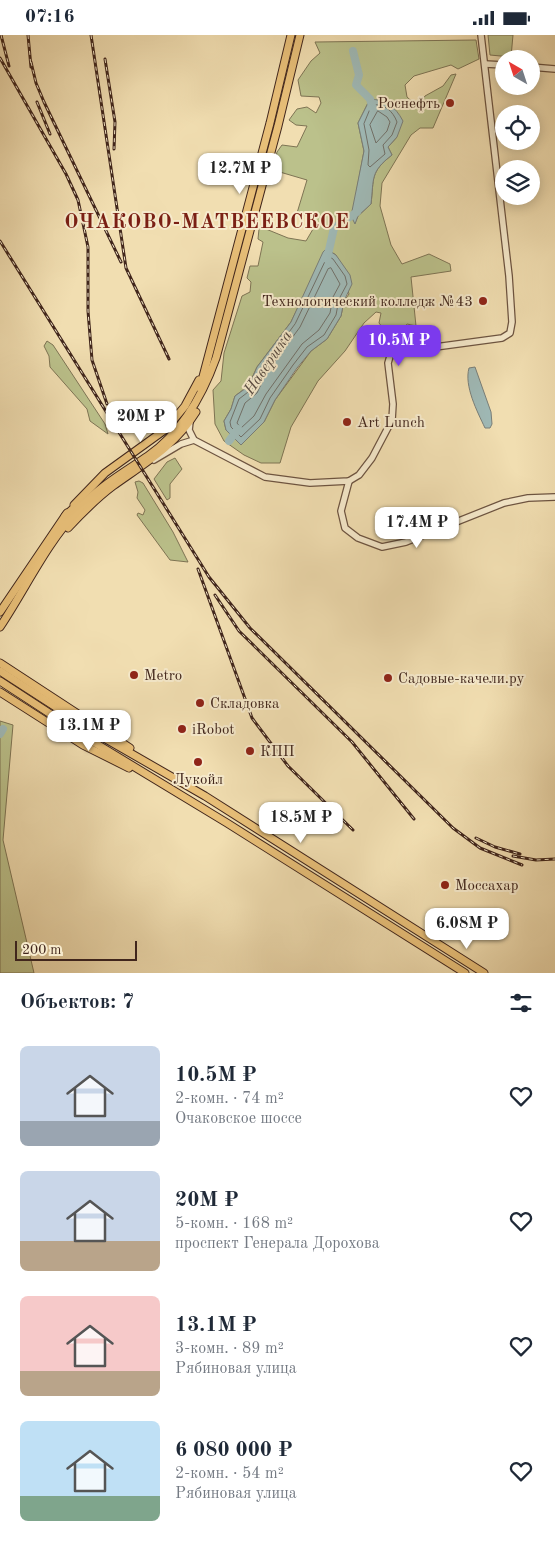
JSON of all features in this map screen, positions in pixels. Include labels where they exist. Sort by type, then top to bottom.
[{"type":"main road","points":[[0,612],[65,516],[105,473],[154,439],[173,421],[192,393],[207,359],[274,109],[291,35]]},
{"type":"main road","points":[[34,574],[59,539],[86,508],[175,441],[191,420],[208,386],[285,99],[300,35]]},
{"type":"main road","points":[[0,627],[60,532],[88,499],[118,475],[156,450],[178,428],[200,397],[216,358]]},
{"type":"main road","points":[[1,666],[45,701],[211,800],[484,973]]},
{"type":"main road","points":[[1,666],[121,742],[150,764]]},
{"type":"main road","points":[[0,681],[465,973]]},
{"type":"main road","points":[[0,692],[83,745],[150,776]]},
{"type":"street","points":[[191,420],[188,430],[194,440],[265,477],[310,483],[349,481],[359,475],[372,458],[392,420],[393,411],[388,363],[391,353],[502,338],[508,334],[511,329],[509,276],[481,35]]},
{"type":"street","points":[[485,64],[495,65]]},
{"type":"street","points":[[540,68],[555,69]]},
{"type":"street","points":[[143,466],[181,444],[194,440]]},
{"type":"street","points":[[349,481],[341,511],[345,527],[358,538],[382,547],[406,542],[504,503],[528,498],[555,497]]},
{"type":"green space","points":[[488,35],[513,35],[512,50],[495,50],[495,55],[490,55]]},
{"type":"green space","points":[[476,40],[479,59],[458,69],[451,65],[414,76],[405,85],[407,97],[418,107],[425,96],[443,86],[451,75],[456,74],[433,128],[420,128],[411,135],[382,183],[380,206],[391,245],[402,264],[429,254],[450,264],[451,271],[411,277],[416,326],[407,324],[403,329],[389,336],[379,323],[381,313],[376,312],[364,323],[345,351],[318,381],[291,427],[280,463],[261,463],[244,455],[224,441],[215,424],[213,390],[221,381],[224,353],[242,296],[250,292],[251,282],[247,278],[250,266],[258,266],[263,242],[258,239],[259,229],[261,227],[288,238],[306,241],[316,224],[314,217],[297,213],[307,180],[273,170],[277,152],[282,145],[297,147],[307,126],[296,125],[289,120],[297,109],[307,107],[316,113],[321,103],[319,97],[301,96],[298,80],[311,61],[320,53],[315,42]],"holes":[[[370,99],[397,137],[388,147],[392,155],[380,166],[374,176],[371,204],[358,216],[355,223],[357,189],[364,151],[358,123]],[[327,249],[336,255],[349,294],[344,301],[341,316],[327,339],[311,351],[275,400],[264,422],[241,445],[226,430],[224,421],[231,409],[235,396],[248,386],[257,367],[291,322]]]},
{"type":"green space","points":[[47,341],[53,345],[105,424],[108,434],[90,421],[87,409],[50,367],[49,356],[44,346]]},
{"type":"green space","points":[[175,458],[182,469],[170,484],[170,498],[167,500],[154,479],[167,462]]},
{"type":"green space","points":[[135,482],[143,483],[173,532],[188,562],[170,560],[137,515],[138,513],[143,515],[145,510],[137,498],[138,492]]},
{"type":"green space","points":[[0,721],[13,725],[3,840],[34,973],[0,973]]},
{"type":"water","points":[[370,99],[390,105],[397,111],[403,121],[397,137],[388,147],[392,155],[380,166],[374,176],[371,204],[358,216],[355,224],[351,216],[364,151],[358,123]]},
{"type":"water","points":[[326,249],[336,255],[350,275],[352,284],[344,301],[341,316],[327,339],[311,351],[297,368],[275,400],[264,422],[241,445],[226,430],[224,421],[231,409],[235,396],[249,386],[257,367],[291,322]]},
{"type":"water","points":[[475,367],[491,412],[492,424],[490,428],[485,428],[475,406],[468,383],[469,368]]},
{"type":"waterway","name":"Навершка","points":[[353,51],[359,75],[356,85],[370,99],[373,109]]},
{"type":"waterway","name":"Навершка","points":[[327,259],[334,228],[357,212]]},
{"type":"waterway","name":"Навершка","points":[[229,441],[238,429]]},
{"type":"waterway","name":"Навершка","points":[[0,734],[3,729]]},
{"type":"railway","points":[[1,35],[9,66]]},
{"type":"railway","points":[[28,35],[31,67]]},
{"type":"railway","points":[[91,35],[126,268],[169,359]]},
{"type":"railway","points":[[0,58],[66,174],[78,200],[88,247],[88,311],[92,360],[107,404]]},
{"type":"railway","points":[[105,59],[115,122],[114,149]]},
{"type":"railway","points":[[31,62],[36,83],[44,102],[121,262]]},
{"type":"railway","points":[[37,102],[50,134]]},
{"type":"railway","points":[[0,241],[209,577],[250,628],[453,828],[480,848],[522,865]]},
{"type":"railway","points":[[198,569],[252,718],[288,766],[353,830]]},
{"type":"railway","points":[[215,595],[239,631],[352,742],[414,819]]},
{"type":"railway","points":[[476,838],[495,847],[520,854]]},
{"type":"railway","points":[[513,856],[536,860],[555,859]]},
{"type":"place","name":"Роснефть","points":[[450,103]]},
{"type":"place","name":"Технологический колледж №43","points":[[483,301]]},
{"type":"place","name":"Art Lunch","points":[[347,422]]},
{"type":"place","name":"Metro","points":[[134,675]]},
{"type":"place","name":"Садовые-качели.ру","points":[[388,678]]},
{"type":"place","name":"Складовка","points":[[200,703]]},
{"type":"place","name":"iRobot","points":[[182,729]]},
{"type":"place","name":"КПП","points":[[250,751]]},
{"type":"place","name":"Лукойл","points":[[198,762]]},
{"type":"place","name":"Моссахар","points":[[445,885]]},
{"type":"district","name":"ОЧАКОВО-МАТВЕЕВСКОЕ","points":[[207,221]]}]
